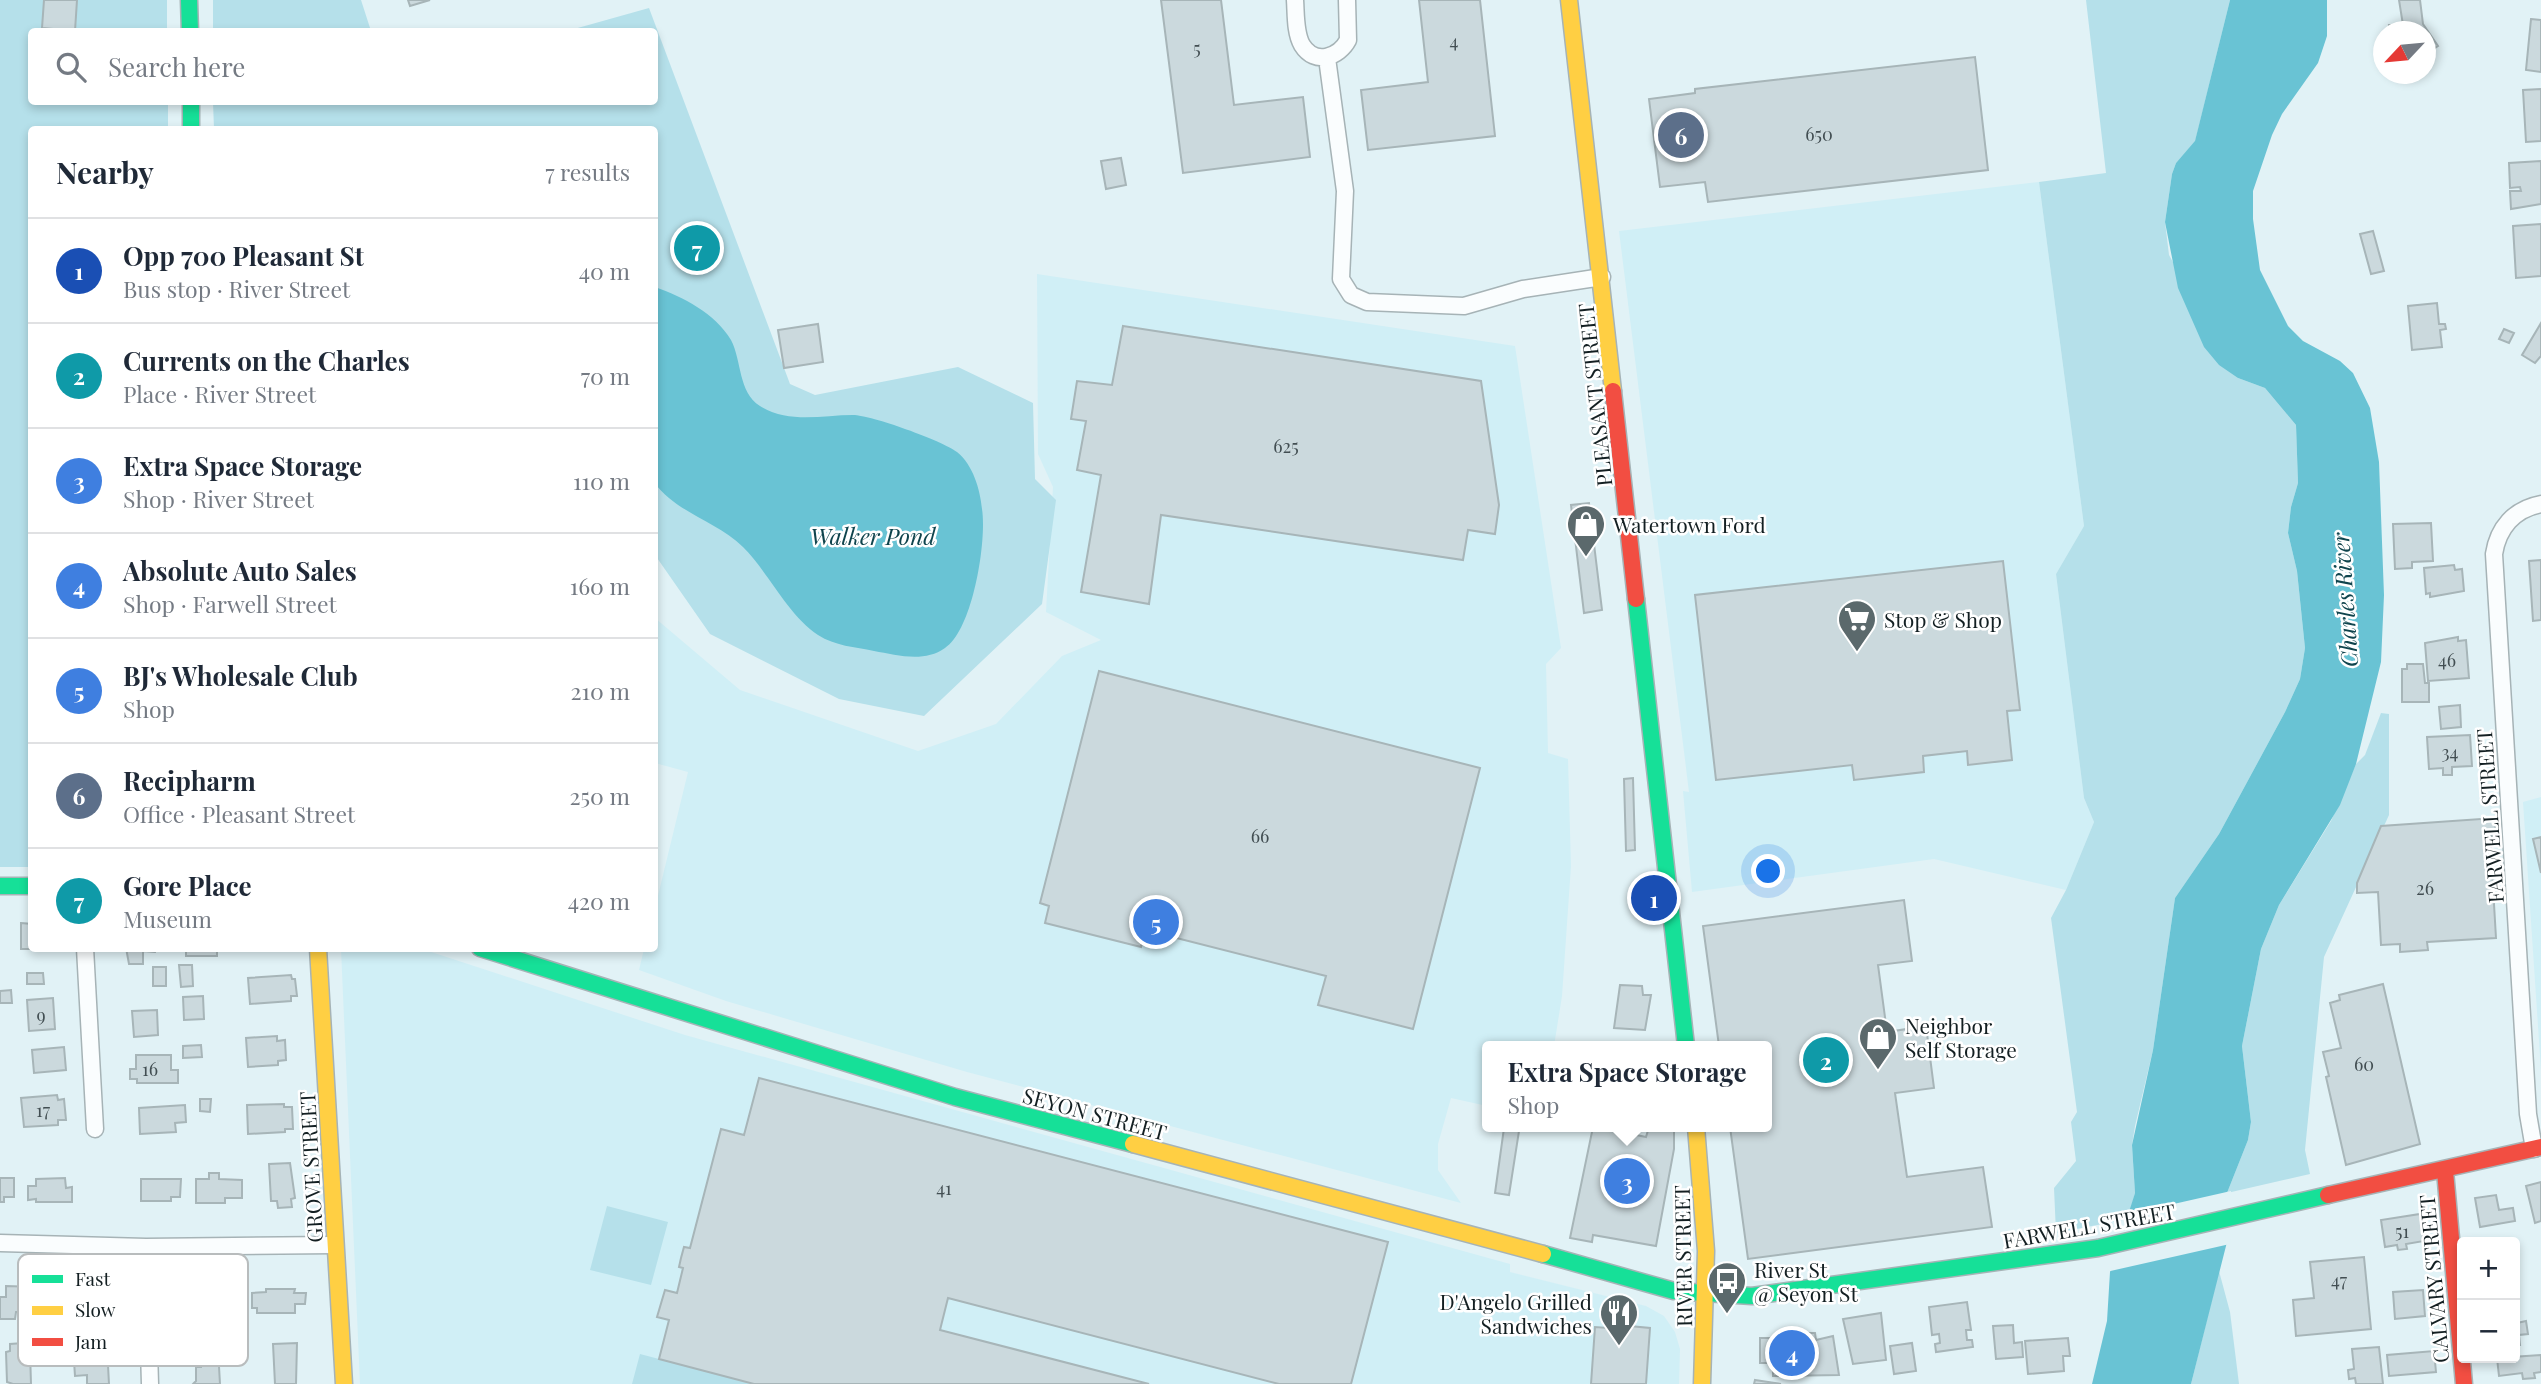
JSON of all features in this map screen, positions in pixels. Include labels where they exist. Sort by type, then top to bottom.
[{"type":"street","points":[[189,0],[190,28]]},
{"type":"street","points":[[1295,0],[1302,44],[1315,56],[1327,58],[1336,55],[1348,40],[1347,0]]},
{"type":"street","name":"PLEASANT STREET","points":[[1569,0],[1685,1041]]},
{"type":"street","points":[[1327,58],[1345,191],[1341,279],[1351,295],[1358,300],[1450,307],[1479,303],[1523,289],[1602,277]]},
{"type":"street","points":[[191,105],[191,126]]},
{"type":"street","name":"FARWELL STREET","points":[[1706,1295],[1763,1294],[2098,1248],[2537,1148],[2528,1114],[2494,554],[2498,537],[2509,520],[2523,510],[2541,504]]},
{"type":"street","points":[[0,886],[28,886]]},
{"type":"street","points":[[85,952],[95,1129]]},
{"type":"street","name":"GROVE STREET","points":[[318,952],[344,1384]]},
{"type":"street","name":"SEYON STREET","points":[[493,952],[955,1097],[1410,1217],[1674,1291],[1706,1295]]},
{"type":"street","name":"RIVER STREET","points":[[1697,1132],[1705,1210],[1706,1295],[1702,1384]]},
{"type":"street","name":"CALVARY STREET","points":[[2445,1171],[2464,1384]]},
{"type":"street","points":[[0,1244],[146,1247],[335,1245]]},
{"type":"street","points":[[146,1247],[146,1254]]},
{"type":"street","points":[[149,1366],[150,1384]]},
{"type":"shaded area","points":[[0,0],[167,0],[167,28],[28,28],[28,105],[168,105],[168,126],[28,126],[28,867],[0,867]]},
{"type":"shaded area","points":[[213,0],[361,0],[370,28],[213,28]]},
{"type":"shaded area","points":[[2086,0],[2230,0],[2195,142],[2176,163],[2172,174],[2165,222],[2169,255],[2238,378],[2265,388],[2296,425],[2298,483],[2291,507],[2288,533],[2297,571],[2305,648],[2300,679],[2285,712],[2219,834],[2175,898],[2153,1050],[2132,1145],[2135,1193],[2128,1219],[2056,1233],[2054,1188],[2076,1161],[2071,1122],[2077,1112],[2051,918],[2066,890],[2094,822],[2084,798],[2056,574],[2084,526],[2039,182],[2106,173]]},
{"type":"shaded area","points":[[649,8],[656,28],[578,28]]},
{"type":"shaded area","points":[[658,32],[790,384],[815,395],[958,367],[1033,403],[1035,479],[1056,500],[1042,604],[924,716],[839,699],[710,634],[658,559],[658,126],[214,126],[213,105],[658,105]]},
{"type":"shaded area","points":[[2039,182],[2084,526],[2056,574],[2084,798],[2094,822],[2066,890],[1934,859],[1692,892],[1683,791],[1689,792],[1619,231]]},
{"type":"shaded area","points":[[1037,274],[1515,346],[1561,648],[1546,664],[1548,753],[1568,759],[1571,866],[1562,996],[1555,1041],[1482,1041],[1482,1105],[1451,1098],[1438,1144],[1438,1170],[1461,1203],[967,1072],[726,1001],[639,970],[643,952],[658,952],[658,896],[688,772],[658,764],[658,621],[740,690],[918,751],[996,724],[1062,656],[1101,640],[1046,612],[1053,487],[1038,454]]},
{"type":"shaded area","points":[[2381,713],[2389,714],[2389,815],[2324,957],[2305,1150],[2310,1174],[2227,1193],[2248,1140],[2251,1122],[2242,1046],[2261,949],[2279,905],[2331,821],[2356,764],[2365,755]]},
{"type":"shaded area","points":[[2541,797],[2541,1071],[2523,802]]},
{"type":"shaded area","points":[[341,952],[431,952],[685,1035],[1510,1264],[1510,1272],[1646,1306],[1664,1316],[1675,1332],[1680,1349],[1679,1384],[360,1384]]},
{"type":"shaded area","points":[[607,1206],[668,1222],[651,1285],[590,1270]]},
{"type":"shaded area","points":[[2219,1271],[2230,1312],[2239,1384],[2191,1384]]},
{"type":"shaded area","points":[[640,1354],[754,1384],[632,1384]]},
{"type":"water","name":"Charles River","points":[[2230,0],[2327,0],[2327,36],[2318,63],[2282,114],[2272,135],[2253,191],[2253,219],[2260,270],[2288,326],[2303,341],[2340,361],[2353,373],[2370,408],[2379,462],[2384,595],[2381,662],[2356,764],[2340,805],[2279,905],[2261,949],[2242,1046],[2251,1122],[2248,1140],[2227,1193],[2227,1242],[2191,1384],[2092,1384],[2107,1321],[2110,1272],[2135,1193],[2132,1145],[2153,1050],[2175,898],[2219,834],[2285,712],[2300,679],[2305,648],[2297,571],[2288,533],[2291,507],[2298,483],[2296,425],[2265,388],[2238,378],[2219,365],[2204,347],[2178,288],[2165,222],[2172,174],[2176,163],[2195,141]]},
{"type":"water","name":"Walker Pond","points":[[658,288],[698,307],[724,330],[735,348],[744,385],[760,406],[771,412],[794,417],[853,415],[875,419],[949,447],[963,457],[980,493],[983,523],[976,583],[963,623],[955,638],[945,648],[937,653],[919,657],[831,642],[818,635],[797,616],[743,547],[663,493],[658,487]]},
{"type":"pier","points":[[2231,1191],[2230,1244],[2106,1272],[2125,1215]]},
{"type":"building","points":[[44,0],[77,0],[75,28],[42,28]]},
{"type":"building","points":[[408,0],[430,0],[410,6]]},
{"type":"building","points":[[1161,0],[1221,0],[1234,105],[1303,97],[1310,157],[1183,173]]},
{"type":"building","points":[[1419,0],[1480,0],[1495,136],[1368,150],[1361,90],[1428,82]]},
{"type":"building","points":[[2399,0],[2420,0],[2423,21],[2402,21]]},
{"type":"building","points":[[2531,19],[2541,20],[2541,72],[2526,70]]},
{"type":"building","points":[[1975,57],[1988,170],[1708,202],[1705,182],[1660,187],[1649,99],[1695,93],[1695,89]]},
{"type":"building","points":[[2541,89],[2541,141],[2526,142],[2523,90]]},
{"type":"building","points":[[1121,158],[1126,185],[1106,189],[1101,161]]},
{"type":"building","points":[[2541,161],[2541,204],[2511,209],[2510,191],[2521,191],[2520,187],[2510,188],[2509,163]]},
{"type":"building","points":[[2541,224],[2541,276],[2516,278],[2513,226]]},
{"type":"building","points":[[2373,231],[2384,271],[2371,274],[2360,234]]},
{"type":"building","points":[[2437,303],[2439,324],[2445,324],[2446,329],[2440,330],[2442,347],[2412,350],[2408,306]]},
{"type":"building","points":[[2541,323],[2541,356],[2535,363],[2522,355]]},
{"type":"building","points":[[818,324],[823,362],[784,368],[778,330]]},
{"type":"building","points":[[1123,326],[1481,381],[1499,505],[1495,534],[1468,530],[1463,560],[1161,515],[1149,604],[1081,592],[1101,475],[1077,470],[1086,421],[1071,419],[1077,381],[1112,385]]},
{"type":"building","points":[[2504,329],[2514,333],[2509,343],[2499,339]]},
{"type":"building","name":"Watertown Ford","points":[[1589,503],[1602,610],[1584,613],[1571,505]]},
{"type":"building","points":[[2431,523],[2433,561],[2412,562],[2412,568],[2395,569],[2393,524]]},
{"type":"building","points":[[2541,560],[2541,620],[2533,621],[2529,561]]},
{"type":"building","name":"Stop & Shop","points":[[2003,561],[2020,710],[2007,711],[2012,760],[1968,765],[1967,751],[1923,756],[1924,772],[1854,780],[1852,765],[1716,780],[1695,595]]},
{"type":"building","points":[[2454,565],[2455,570],[2462,569],[2464,591],[2430,597],[2430,593],[2426,594],[2424,568]]},
{"type":"building","points":[[2458,637],[2458,641],[2466,640],[2469,678],[2428,681],[2425,643]]},
{"type":"building","points":[[2407,664],[2423,664],[2425,683],[2429,683],[2429,702],[2402,702],[2402,669],[2407,669]]},
{"type":"building","points":[[1099,671],[1480,768],[1413,1029],[1318,1005],[1326,976],[1145,930],[1141,947],[1045,923],[1049,906],[1040,903]]},
{"type":"building","points":[[2460,705],[2461,727],[2441,729],[2439,707]]},
{"type":"building","points":[[2470,735],[2472,766],[2452,767],[2452,775],[2443,775],[2443,768],[2429,769],[2427,737]]},
{"type":"building","points":[[1633,778],[1635,850],[1626,851],[1624,779]]},
{"type":"building","points":[[2495,818],[2496,836],[2490,836],[2496,938],[2427,942],[2428,950],[2400,952],[2400,944],[2381,945],[2378,892],[2357,893],[2357,883],[2381,826]]},
{"type":"building","points":[[2541,837],[2541,873],[2533,839]]},
{"type":"building","points":[[1904,900],[1912,961],[1878,965],[1887,1032],[1926,1026],[1934,1088],[1895,1093],[1907,1177],[1983,1167],[1992,1227],[1748,1259],[1731,1132],[1772,1132],[1772,1041],[1718,1041],[1703,926]]},
{"type":"building","points":[[21,923],[28,924],[28,949],[21,949]]},
{"type":"building","points":[[127,952],[143,952],[143,964],[129,964]]},
{"type":"building","points":[[186,952],[217,952],[217,956],[186,956]]},
{"type":"building","points":[[179,965],[192,965],[193,986],[181,987]]},
{"type":"building","points":[[153,967],[166,967],[166,986],[153,986]]},
{"type":"building","points":[[27,973],[43,973],[44,984],[27,984]]},
{"type":"building","points":[[291,975],[292,979],[295,979],[297,996],[291,996],[291,1001],[250,1004],[248,978]]},
{"type":"building","points":[[2383,984],[2420,1144],[2346,1165],[2323,1052],[2341,1048],[2330,1003],[2340,1000],[2339,995]]},
{"type":"building","points":[[1620,985],[1642,986],[1643,995],[1651,995],[1645,1030],[1614,1028]]},
{"type":"building","points":[[11,990],[12,1003],[0,1003],[0,991]]},
{"type":"building","points":[[203,996],[204,1019],[184,1020],[183,997]]},
{"type":"building","points":[[53,998],[55,1029],[29,1031],[27,1000]]},
{"type":"building","points":[[157,1010],[158,1035],[134,1037],[132,1011]]},
{"type":"building","points":[[277,1036],[277,1041],[285,1040],[286,1060],[278,1061],[278,1065],[248,1067],[246,1038]]},
{"type":"building","points":[[201,1045],[202,1057],[183,1058],[183,1046]]},
{"type":"building","points":[[64,1047],[66,1070],[34,1073],[32,1050]]},
{"type":"building","points":[[136,1055],[171,1055],[171,1070],[178,1070],[178,1083],[137,1083],[137,1079],[130,1079],[130,1069],[136,1069]]},
{"type":"building","points":[[759,1078],[1388,1242],[1351,1384],[1279,1384],[948,1298],[940,1330],[1149,1384],[754,1384],[659,1359],[669,1320],[657,1317],[665,1290],[677,1293],[683,1268],[679,1267],[681,1258],[684,1247],[690,1248],[721,1129],[744,1135]]},
{"type":"building","points":[[57,1095],[58,1100],[64,1099],[66,1120],[58,1120],[58,1125],[24,1127],[21,1098]]},
{"type":"building","points":[[200,1099],[211,1099],[210,1112],[200,1111]]},
{"type":"building","points":[[284,1104],[284,1107],[292,1107],[293,1129],[248,1134],[247,1105]]},
{"type":"building","points":[[185,1105],[186,1122],[175,1123],[176,1132],[140,1134],[139,1108]]},
{"type":"building","points":[[1503,1132],[1519,1132],[1509,1195],[1495,1193]]},
{"type":"building","points":[[1592,1132],[1622,1132],[1646,1137],[1648,1132],[1674,1132],[1674,1149],[1656,1246],[1593,1235],[1592,1242],[1570,1238]]},
{"type":"building","points":[[290,1163],[295,1198],[291,1199],[292,1207],[278,1208],[277,1201],[271,1201],[269,1164]]},
{"type":"building","points":[[209,1173],[219,1173],[219,1179],[242,1180],[242,1198],[225,1198],[225,1203],[196,1203],[196,1179],[209,1179]]},
{"type":"building","points":[[0,1178],[14,1178],[14,1197],[4,1197],[4,1202],[0,1202]]},
{"type":"building","points":[[65,1178],[66,1188],[72,1187],[72,1202],[28,1200],[28,1186],[36,1186],[36,1179]]},
{"type":"building","points":[[141,1179],[181,1179],[180,1197],[171,1197],[171,1201],[141,1201]]},
{"type":"building","points":[[2541,1182],[2541,1221],[2535,1223],[2526,1186]]},
{"type":"building","points":[[2496,1195],[2499,1210],[2513,1208],[2515,1221],[2480,1227],[2475,1198]]},
{"type":"building","points":[[2420,1214],[2424,1241],[2406,1244],[2407,1249],[2398,1250],[2397,1245],[2385,1247],[2381,1220]]},
{"type":"building","points":[[2364,1257],[2371,1329],[2296,1336],[2293,1300],[2314,1298],[2310,1262]]},
{"type":"building","points":[[6,1286],[18,1286],[18,1312],[15,1319],[0,1319],[0,1297],[6,1297]]},
{"type":"building","points":[[266,1289],[295,1289],[294,1293],[306,1293],[305,1304],[295,1304],[295,1313],[257,1313],[257,1308],[252,1308],[252,1293],[266,1292]]},
{"type":"building","points":[[2423,1290],[2425,1316],[2395,1319],[2393,1292]]},
{"type":"building","points":[[1967,1302],[1971,1330],[1966,1330],[1967,1340],[1972,1340],[1973,1347],[1936,1352],[1935,1344],[1940,1343],[1939,1334],[1932,1335],[1929,1307]]},
{"type":"building","points":[[1881,1313],[1886,1360],[1853,1364],[1843,1319]]},
{"type":"building","points":[[2526,1321],[2528,1334],[2520,1335],[2520,1322]]},
{"type":"building","points":[[1608,1324],[1650,1328],[1646,1384],[1591,1384],[1595,1327],[1608,1328]]},
{"type":"building","points":[[2013,1325],[2014,1343],[2022,1342],[2023,1357],[1996,1359],[1993,1326]]},
{"type":"building","points":[[1784,1333],[1815,1333],[1816,1340],[1833,1336],[1839,1375],[1773,1376],[1773,1363],[1760,1363],[1760,1338],[1784,1338]]},
{"type":"building","points":[[2068,1338],[2070,1356],[2063,1356],[2064,1371],[2028,1374],[2025,1341]]},
{"type":"building","points":[[18,1343],[18,1366],[30,1366],[31,1384],[7,1382],[6,1352],[10,1351],[10,1344]]},
{"type":"building","points":[[297,1343],[296,1384],[275,1384],[273,1344]]},
{"type":"building","points":[[1912,1343],[1916,1371],[1894,1374],[1890,1346]]},
{"type":"building","points":[[2379,1347],[2383,1384],[2356,1384],[2355,1378],[2349,1379],[2348,1370],[2354,1369],[2352,1349]]},
{"type":"building","points":[[2434,1351],[2436,1372],[2389,1376],[2387,1355]]},
{"type":"building","points":[[2541,1355],[2541,1372],[2534,1373],[2535,1378],[2523,1379],[2522,1373],[2499,1376],[2498,1363],[2520,1363],[2520,1356]]},
{"type":"building","points":[[74,1366],[108,1366],[109,1384],[87,1384],[87,1375],[75,1376]]},
{"type":"building","points":[[219,1366],[220,1384],[193,1384],[196,1381],[196,1367]]},
{"type":"building","points":[[1755,1380],[1781,1384],[1754,1384]]},
{"type":"traffic: fast","points":[[189,0],[190,28]]},
{"type":"traffic: fast","points":[[191,105],[191,126]]},
{"type":"traffic: fast","points":[[1636,599],[1685,1041]]},
{"type":"traffic: fast","points":[[0,886],[28,886]]},
{"type":"traffic: fast","points":[[493,952],[955,1097],[1133,1144]]},
{"type":"traffic: fast","points":[[1543,1254],[1674,1291],[1752,1296],[2098,1248],[2328,1195]]},
{"type":"traffic: slow","points":[[1569,0],[1613,391]]},
{"type":"traffic: slow","points":[[318,952],[344,1384]]},
{"type":"traffic: slow","points":[[1696,1132],[1706,1251],[1702,1384]]},
{"type":"traffic: slow","points":[[1133,1144],[1543,1254]]},
{"type":"traffic: jam","points":[[1613,391],[1636,599]]},
{"type":"traffic: jam","points":[[2328,1195],[2541,1147]]},
{"type":"traffic: jam","points":[[2445,1171],[2464,1384]]},
{"type":"place","name":"Recipharm","points":[[1681,135]]},
{"type":"place","name":"Gore Place","points":[[697,248]]},
{"type":"place","name":"Watertown Ford","points":[[1586,558]]},
{"type":"place","name":"Stop & Shop","points":[[1857,653]]},
{"type":"place","name":"Opp 700 Pleasant St","points":[[1654,898]]},
{"type":"place","name":"BJ's Wholesale Club","points":[[1156,922]]},
{"type":"place","name":"Currents on the Charles","points":[[1826,1060]]},
{"type":"place","name":"Neighbor Self Storage","points":[[1878,1071]]},
{"type":"place","name":"Extra Space Storage","points":[[1627,1181]]},
{"type":"place","name":"River St @ Seyon St","points":[[1727,1315]]},
{"type":"place","name":"D'Angelo Grilled Sandwiches","points":[[1619,1347]]},
{"type":"place","name":"Absolute Auto Sales","points":[[1792,1353]]}]
